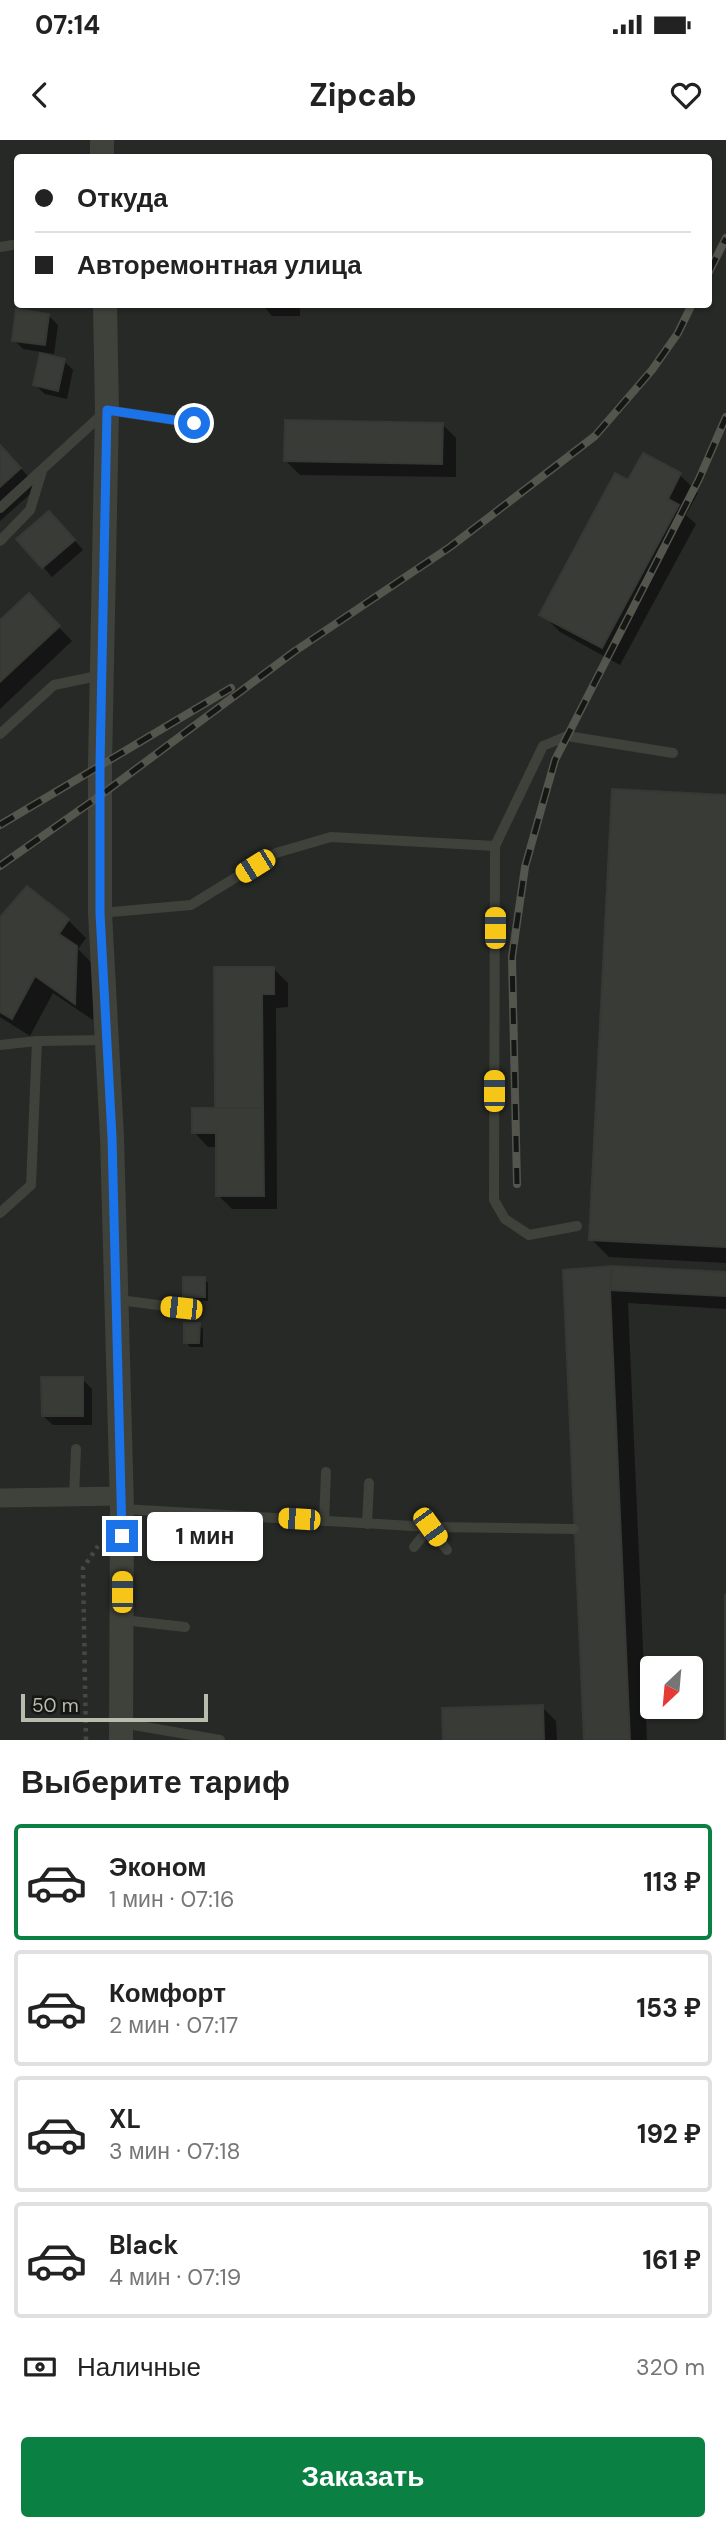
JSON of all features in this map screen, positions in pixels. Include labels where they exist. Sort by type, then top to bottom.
[{"type":"street","points":[[105,308],[107,410],[100,913],[122,1502],[121,1731]]},
{"type":"street","points":[[0,1498],[74,1497],[122,1502]]},
{"type":"lane","points":[[0,508],[107,410],[194,423]]},
{"type":"lane","points":[[0,541],[30,510],[43,469]]},
{"type":"lane","points":[[0,734],[54,685],[102,675]]},
{"type":"lane","points":[[577,1226],[529,1235],[505,1219],[494,1200],[495,846],[542,746],[568,736],[673,753]]},
{"type":"lane","points":[[100,913],[191,905],[276,853],[331,837],[495,846]]},
{"type":"lane","points":[[0,1045],[37,1041],[106,1040]]},
{"type":"lane","points":[[0,1213],[31,1185],[37,1041]]},
{"type":"lane","points":[[116,1300],[181,1308]]},
{"type":"lane","points":[[74,1497],[76,1449]]},
{"type":"lane","points":[[324,1521],[326,1472]]},
{"type":"lane","points":[[367,1524],[369,1483]]},
{"type":"lane","points":[[122,1502],[367,1524],[574,1529]]},
{"type":"lane","points":[[414,1547],[430,1527]]},
{"type":"lane","points":[[430,1527],[447,1550]]},
{"type":"lane","points":[[122,1620],[185,1627]]},
{"type":"lane","points":[[121,1731],[220,1740]]},
{"type":"path","points":[[86,1740],[83,1569],[122,1502]]},
{"type":"shaded area","points":[[0,140],[726,140],[726,1740],[0,1740]]},
{"type":"building","points":[[16,309],[49,314],[45,345],[12,341]]},
{"type":"building","points":[[40,353],[65,359],[58,391],[33,385]]},
{"type":"building","points":[[285,420],[443,423],[442,464],[284,461]]},
{"type":"building","points":[[0,445],[21,468],[0,487]]},
{"type":"building","points":[[643,453],[681,473],[668,499],[679,505],[602,648],[539,615],[615,473],[628,480]]},
{"type":"building","points":[[49,511],[75,540],[42,568],[16,539]]},
{"type":"building","points":[[29,593],[60,626],[0,682],[0,620]]},
{"type":"building","points":[[612,789],[726,795],[726,1247],[589,1240]]},
{"type":"building","points":[[27,886],[69,919],[59,934],[77,946],[75,1004],[35,976],[12,1019],[0,1012],[0,917]]},
{"type":"building","points":[[214,967],[274,967],[274,994],[262,994],[263,1108],[215,1108]]},
{"type":"building","points":[[192,1108],[263,1108],[264,1196],[216,1196],[216,1133],[192,1133]]},
{"type":"building","points":[[612,1266],[726,1272],[726,1296],[610,1290]]},
{"type":"building","points":[[612,1266],[610,1290],[630,1740],[584,1740],[563,1270]]},
{"type":"building","points":[[183,1277],[205,1277],[205,1297],[183,1297]]},
{"type":"building","points":[[184,1323],[200,1323],[199,1343],[184,1343]]},
{"type":"building","points":[[41,1377],[83,1377],[83,1416],[42,1416]]},
{"type":"building","points":[[726,1595],[726,1740],[725,1740]]},
{"type":"building","points":[[543,1705],[544,1740],[443,1740],[442,1708]]},
{"type":"railway","points":[[712,266],[726,238]]},
{"type":"railway","points":[[0,866],[101,795],[295,651],[450,547],[595,436],[652,370],[678,333],[690,308]]},
{"type":"railway","points":[[517,1184],[512,957],[525,867],[555,760],[699,479],[726,417]]},
{"type":"railway","points":[[0,825],[231,688]]},
{"type":"route","points":[[122,1536],[112,1137],[100,913],[107,410],[194,423]]}]
